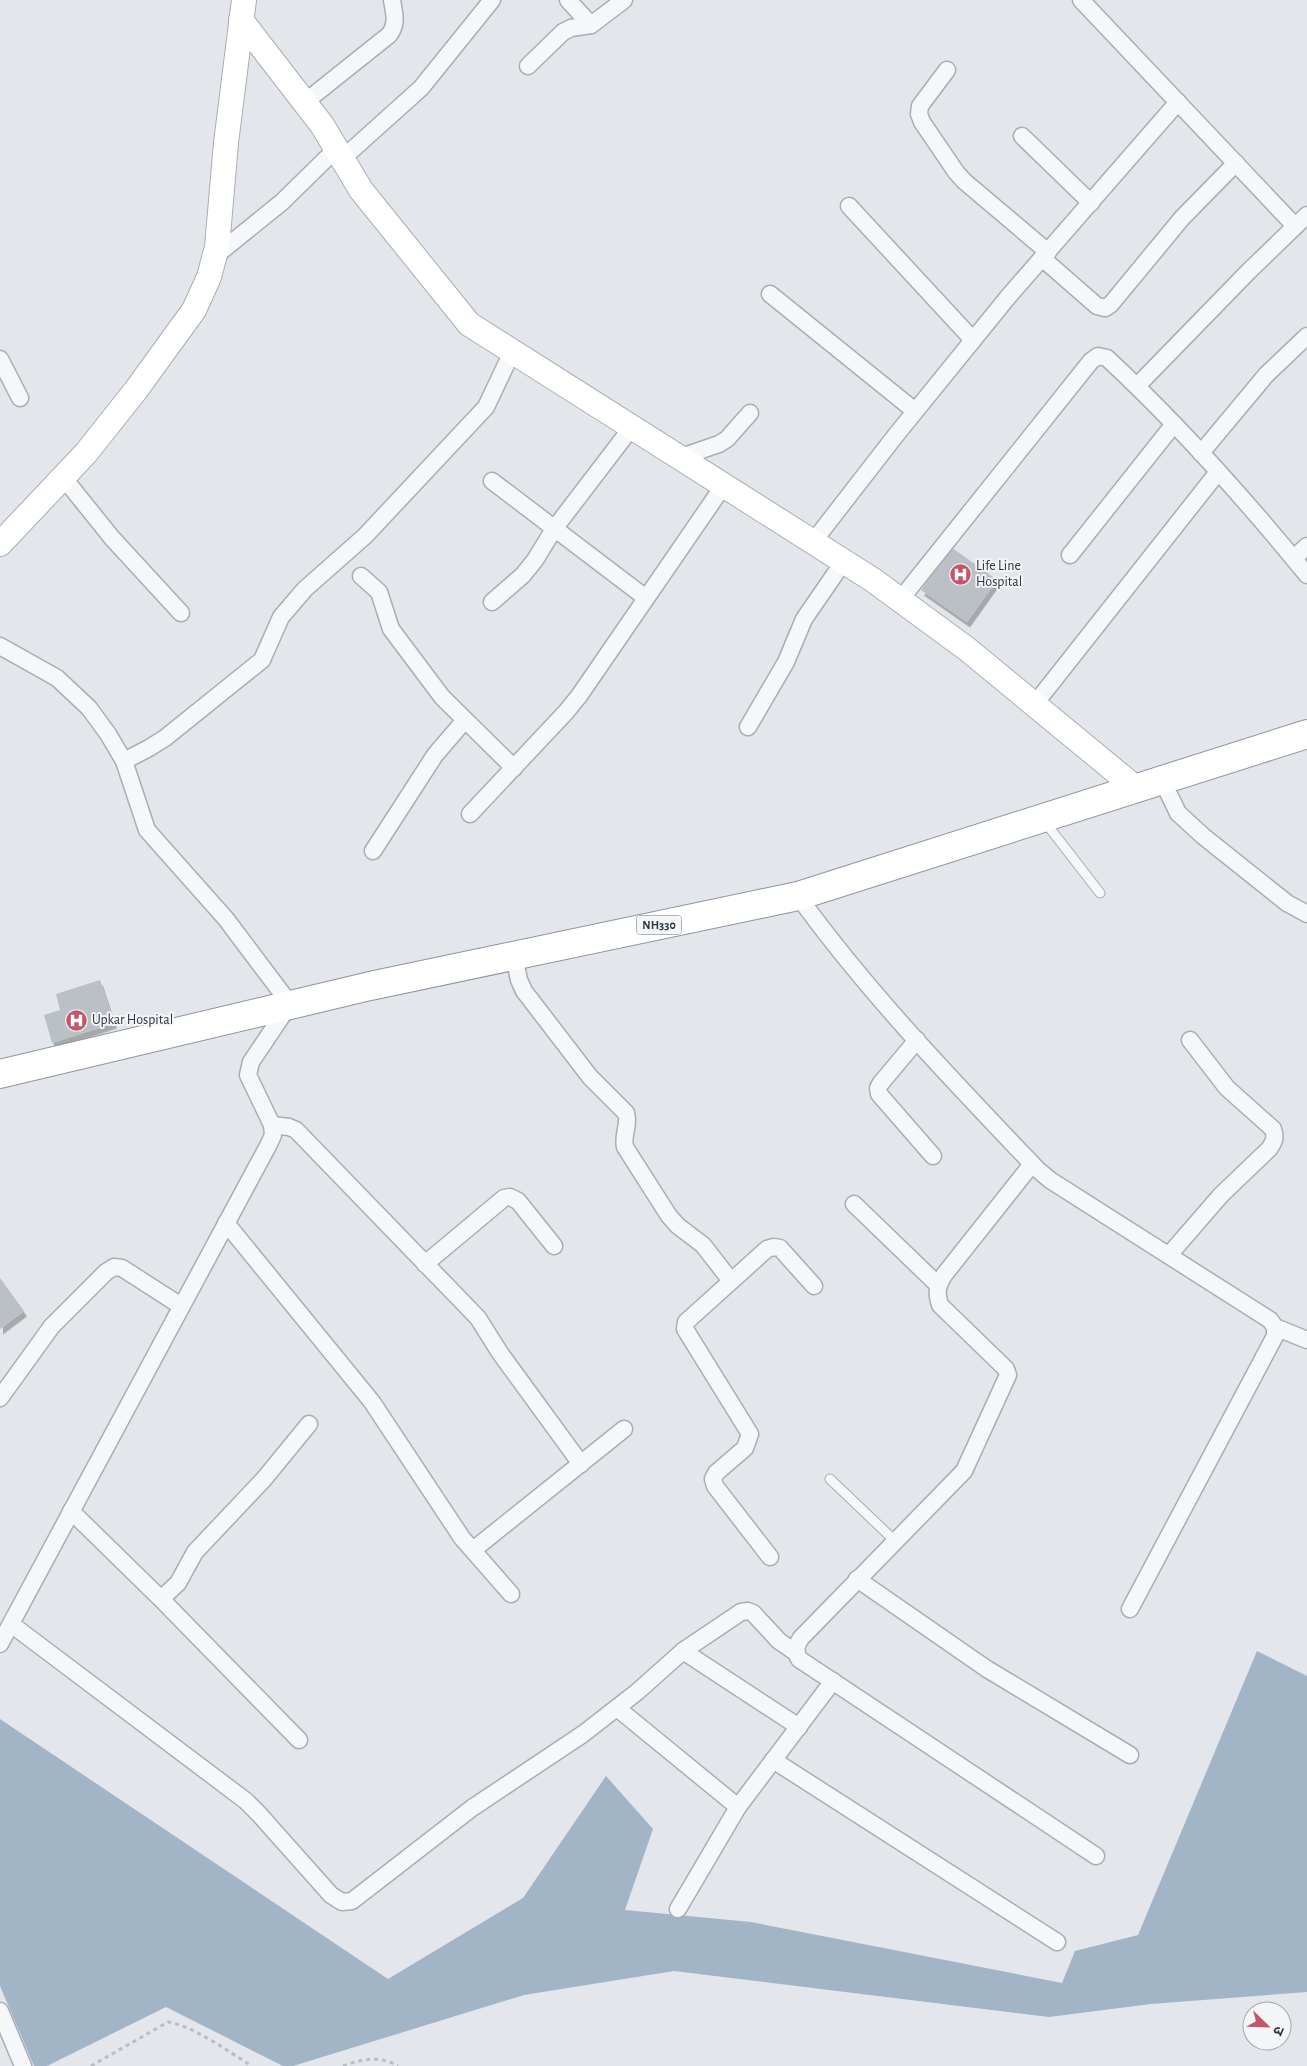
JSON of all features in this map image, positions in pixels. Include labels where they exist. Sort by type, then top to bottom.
[{"type":"highway","name":"NH330","points":[[0,1074],[290,1004],[798,896],[1307,734]]},
{"type":"street","points":[[310,98],[390,34],[395,28],[396,22],[392,0]]},
{"type":"street","points":[[214,257],[347,151],[421,88],[492,0]]},
{"type":"street","points":[[568,0],[591,25]]},
{"type":"street","points":[[528,66],[563,32],[571,28],[591,25],[624,0]]},
{"type":"street","points":[[1081,0],[1236,164],[1301,220],[1137,386]]},
{"type":"street","points":[[242,10],[310,98],[322,125],[347,151],[362,190],[469,324],[844,561],[900,600],[967,649],[1034,705],[1150,784],[1203,836],[1287,903],[1307,914]]},
{"type":"street","points":[[0,544],[86,453],[136,390],[194,310],[209,277],[216,246],[242,10]]},
{"type":"street","points":[[947,70],[920,106],[919,114],[922,122],[964,181],[1045,255],[1097,306],[1105,308],[1111,304],[1182,218],[1236,164]]},
{"type":"street","points":[[814,542],[915,411],[973,340],[1178,102]]},
{"type":"street","points":[[1022,136],[1091,203]]},
{"type":"street","points":[[850,206],[973,340]]},
{"type":"street","points":[[770,294],[915,411]]},
{"type":"street","points":[[1200,453],[1266,375],[1307,336]]},
{"type":"street","points":[[124,761],[165,738],[262,660],[281,617],[305,588],[365,536],[486,407],[512,352]]},
{"type":"street","points":[[900,600],[1091,361],[1098,356],[1107,358],[1174,424],[1268,527],[1307,575]]},
{"type":"street","points":[[0,359],[20,398]]},
{"type":"street","points":[[681,457],[719,444],[750,413]]},
{"type":"street","points":[[1070,554],[1174,424]]},
{"type":"street","points":[[492,602],[523,575],[535,560],[554,530],[632,427]]},
{"type":"street","points":[[1034,705],[1218,472]]},
{"type":"street","points":[[63,477],[112,538],[181,613]]},
{"type":"street","points":[[492,481],[554,530],[646,598]]},
{"type":"street","points":[[470,814],[579,696],[724,485]]},
{"type":"street","points":[[1294,558],[1307,546]]},
{"type":"street","points":[[748,727],[786,662],[804,619],[844,561]]},
{"type":"street","points":[[361,576],[379,592],[391,629],[442,697],[514,768]]},
{"type":"street","points":[[0,646],[57,678],[89,708],[108,734],[124,761],[147,830],[226,919],[290,1004],[251,1062],[248,1075],[272,1124],[273,1135],[269,1144],[0,1644]]},
{"type":"street","points":[[373,852],[435,755],[464,720]]},
{"type":"street","points":[[798,896],[831,942],[917,1040],[1032,1164],[1050,1180],[1270,1320],[1275,1327],[1307,1340]]},
{"type":"street","points":[[514,956],[519,980],[524,991],[590,1077],[626,1113],[628,1119],[623,1140],[625,1147],[669,1216],[678,1226],[703,1245],[731,1281]]},
{"type":"street","points":[[917,1040],[880,1083],[878,1088],[879,1094],[933,1156]]},
{"type":"street","points":[[1169,1255],[1221,1195],[1270,1149],[1274,1143],[1275,1136],[1273,1129],[1220,1080],[1190,1040]]},
{"type":"street","points":[[272,1124],[296,1130],[485,1326],[500,1352],[581,1464]]},
{"type":"street","points":[[795,1652],[801,1638],[964,1471],[1008,1375],[1006,1369],[940,1305],[937,1294],[938,1285],[1032,1164]]},
{"type":"street","points":[[425,1264],[504,1198],[510,1197],[518,1201],[554,1246]]},
{"type":"street","points":[[854,1204],[938,1285]]},
{"type":"street","points":[[226,1223],[372,1402],[462,1538],[511,1594]]},
{"type":"street","points":[[770,1557],[715,1486],[713,1478],[716,1473],[745,1448],[750,1434],[685,1329],[686,1322],[767,1249],[774,1247],[780,1248],[814,1286]]},
{"type":"street","points":[[0,1398],[52,1326],[106,1272],[114,1267],[122,1268],[181,1306]]},
{"type":"street","points":[[1130,1609],[1274,1336],[1275,1327]]},
{"type":"street","points":[[161,1599],[178,1583],[195,1552],[264,1479],[309,1424]]},
{"type":"street","points":[[473,1550],[624,1429]]},
{"type":"street","points":[[71,1511],[161,1599],[299,1740]]},
{"type":"street","points":[[857,1580],[988,1669],[1130,1754]]},
{"type":"street","points":[[11,1624],[246,1802],[259,1814],[331,1895],[342,1902],[352,1901],[472,1808],[583,1734],[617,1708],[683,1651],[741,1612],[748,1610],[753,1613],[779,1642],[795,1652],[799,1659],[1096,1856]]},
{"type":"street","points":[[683,1651],[799,1727]]},
{"type":"street","points":[[678,1909],[738,1806],[833,1681]]},
{"type":"street","points":[[617,1708],[738,1806]]},
{"type":"street","points":[[773,1760],[1057,1942]]},
{"type":"street","points":[[0,2011],[23,2066]]},
{"type":"lane","points":[[1042,818],[1100,893]]},
{"type":"lane","points":[[830,1479],[895,1541]]},
{"type":"path","points":[[91,2066],[168,2022],[179,2024],[195,2032],[252,2066]]},
{"type":"path","points":[[344,2066],[362,2059],[373,2059],[393,2063],[398,2066]]},
{"type":"water","points":[[1257,1651],[1307,1676],[1307,1992],[1151,2004],[1049,2017],[674,1971],[524,1995],[293,2066],[283,2066],[166,2007],[47,2066],[34,2066],[0,1986],[0,1719],[388,1979],[523,1898],[606,1776],[653,1829],[625,1910],[751,1922],[1062,1983],[1075,1951],[1138,1935]]},
{"type":"building","points":[[951,547],[997,580],[967,622],[921,590]]},
{"type":"building","points":[[100,980],[114,1023],[52,1043],[44,1015],[60,1010],[56,994]]},
{"type":"building","points":[[0,1278],[24,1311],[0,1329]]},
{"type":"place","name":"Life Line Hospital","points":[[960,574]]},
{"type":"place","name":"Upkar Hospital","points":[[76,1020]]}]
